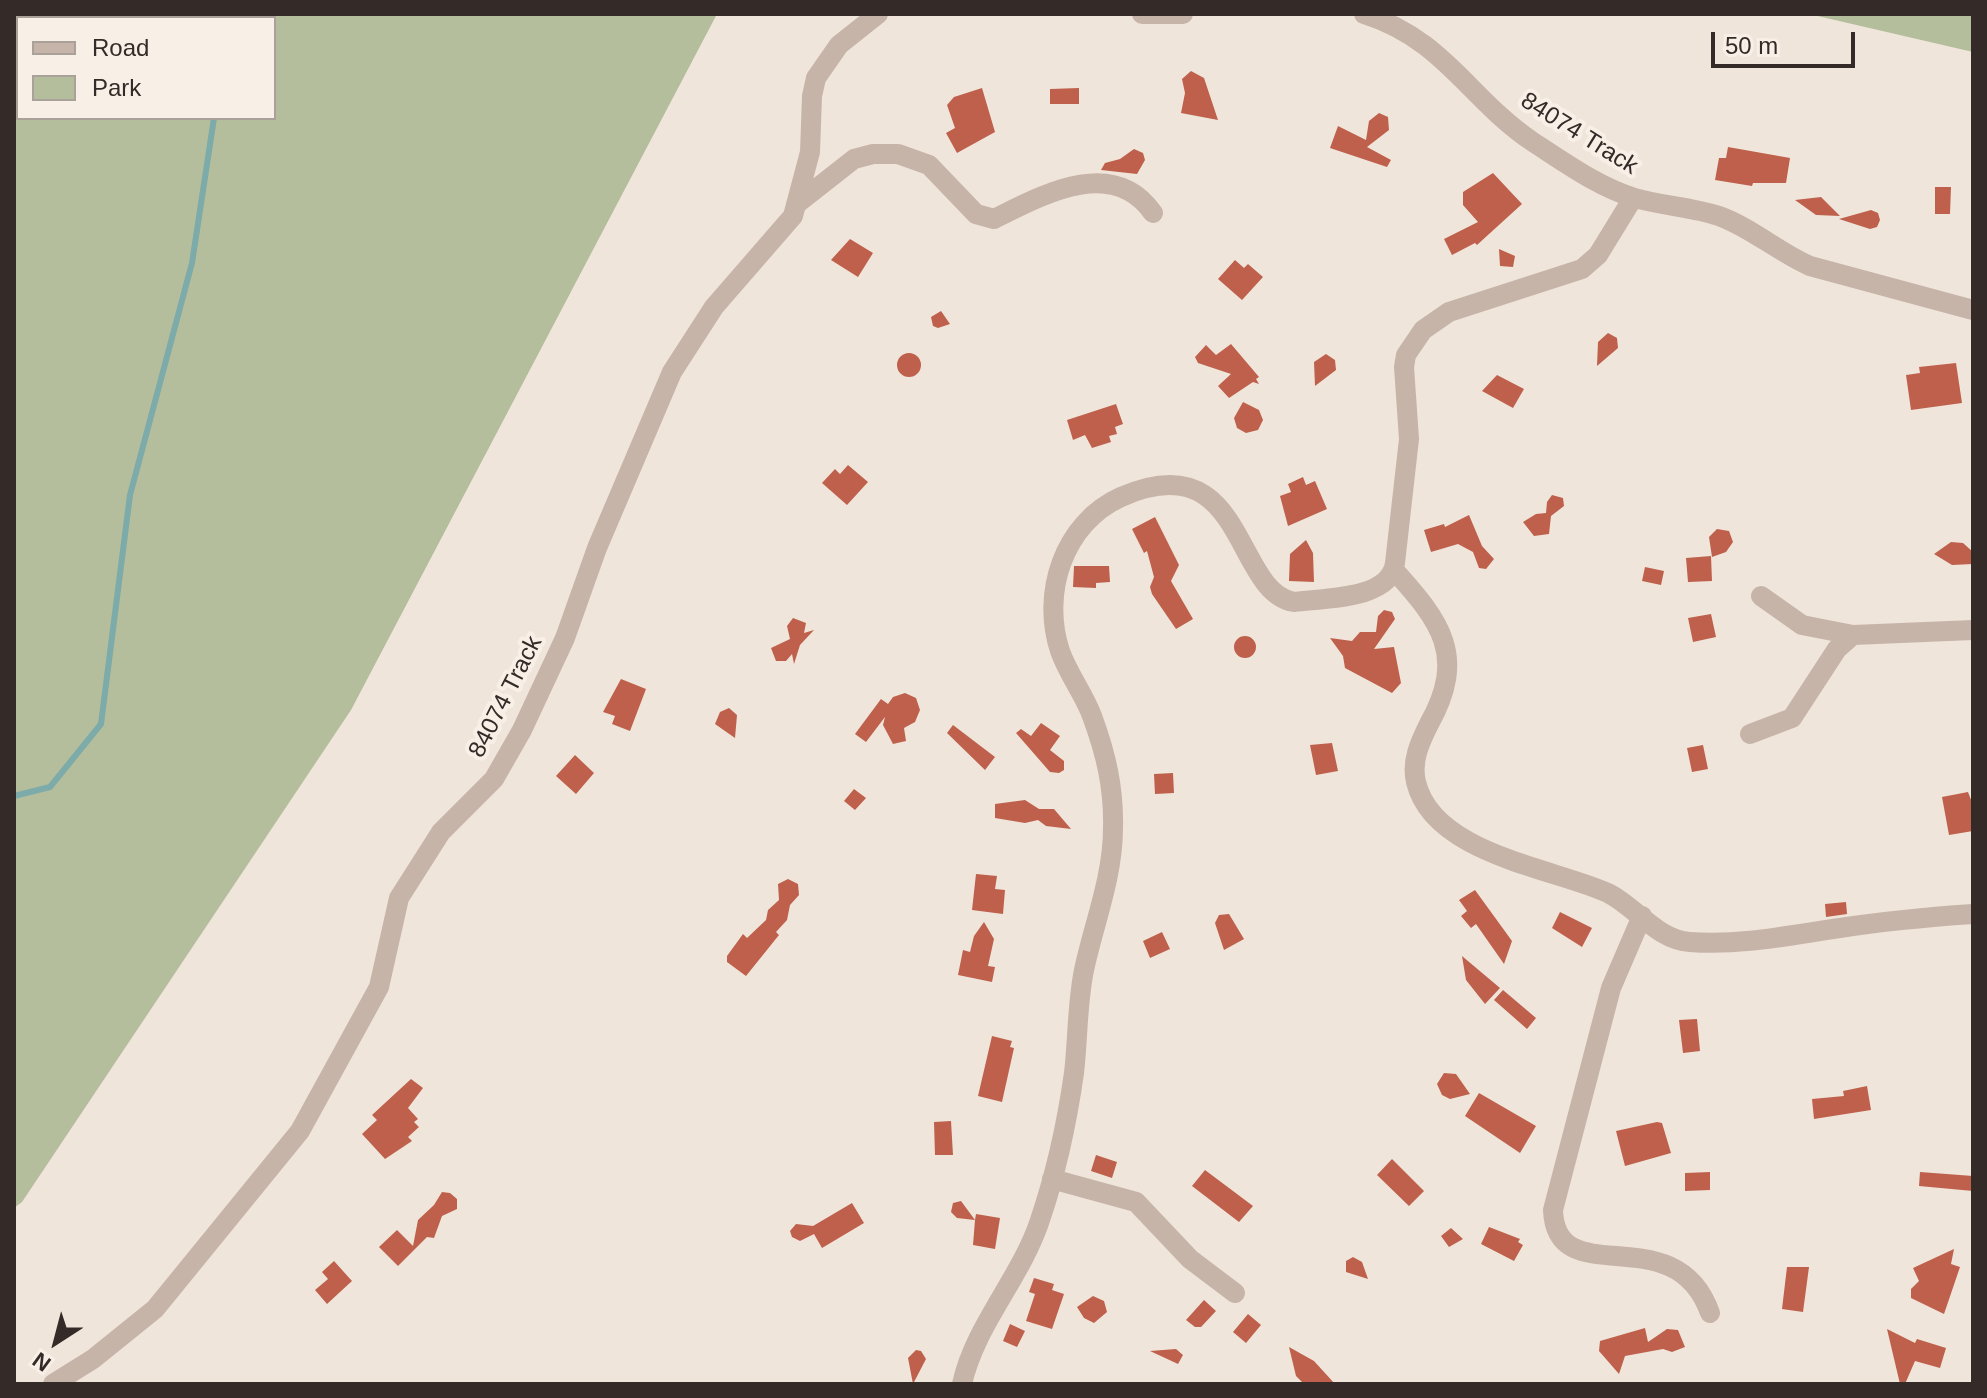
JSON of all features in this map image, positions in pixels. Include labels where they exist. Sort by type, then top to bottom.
[{"type":"street","name":"84074 Track","points":[[53,1384],[93,1359],[155,1309],[300,1131],[375,996],[399,898],[441,832],[494,779],[522,730],[565,638],[597,548],[672,372],[714,307],[793,216],[810,152],[812,96],[816,78],[839,45],[878,14]]},
{"type":"street","points":[[1142,14],[1183,14]]},
{"type":"street","name":"84074 Track","points":[[1364,14],[1426,43],[1514,127],[1583,172],[1633,198],[1717,216],[1744,227],[1788,256],[1810,266],[1973,310]]},
{"type":"street","points":[[798,203],[854,159],[873,154],[898,154],[929,165],[976,214],[986,218],[994,219],[1061,189],[1103,182],[1123,185],[1133,191],[1153,213]]},
{"type":"street","points":[[962,1384],[973,1350],[1039,1223],[1052,1179],[1074,1074],[1083,973],[1107,882],[1113,833],[1113,782],[1091,713],[1070,675],[1053,627],[1055,586],[1070,543],[1090,515],[1102,507],[1123,496],[1173,487],[1207,497],[1231,520],[1265,583],[1282,599],[1294,602],[1375,589],[1387,582],[1394,570],[1409,439],[1404,367],[1413,342],[1431,321],[1449,312],[1557,280],[1582,269],[1598,255],[1633,198]]},
{"type":"street","points":[[1394,570],[1428,607],[1446,645],[1446,685],[1416,757],[1416,784],[1429,807],[1451,828],[1502,858],[1600,890],[1670,938],[1693,943],[1778,939],[1915,918],[1973,914]]},
{"type":"street","points":[[1761,596],[1802,625],[1853,635],[1973,630]]},
{"type":"street","points":[[1750,734],[1792,718],[1837,649],[1853,635]]},
{"type":"street","points":[[1642,916],[1611,988],[1553,1210],[1554,1221],[1568,1244],[1584,1253],[1642,1256],[1671,1265],[1695,1285],[1710,1313]]},
{"type":"street","points":[[1052,1179],[1136,1202],[1190,1259],[1235,1293]]},
{"type":"green space","points":[[14,14],[717,14],[351,710],[22,1202],[14,1208]]},
{"type":"green space","points":[[1809,14],[1973,14],[1973,52]]},
{"type":"building","points":[[1191,71],[1204,78],[1218,120],[1181,113],[1185,93],[1182,79]]},
{"type":"building","points":[[982,88],[995,132],[957,153],[946,133],[955,128],[947,105],[954,97]]},
{"type":"building","points":[[1079,88],[1079,104],[1050,104],[1050,89]]},
{"type":"building","points":[[1379,113],[1388,117],[1389,130],[1367,147],[1391,160],[1387,167],[1330,148],[1338,126],[1366,140],[1369,121]]},
{"type":"building","points":[[1728,147],[1790,158],[1786,183],[1753,183],[1752,186],[1715,180],[1719,158],[1726,158]]},
{"type":"building","points":[[1134,149],[1143,153],[1145,160],[1137,174],[1101,170],[1105,163],[1120,159]]},
{"type":"building","points":[[1493,173],[1522,204],[1477,245],[1475,243],[1452,255],[1444,239],[1478,222],[1463,205],[1463,192]]},
{"type":"building","points":[[1935,187],[1951,187],[1950,214],[1935,214]]},
{"type":"building","points":[[1821,197],[1840,216],[1816,215],[1795,200]]},
{"type":"building","points":[[1871,210],[1878,213],[1880,220],[1877,227],[1870,229],[1839,219]]},
{"type":"building","points":[[850,239],[873,253],[858,277],[831,260]]},
{"type":"building","points":[[1499,249],[1515,256],[1513,267],[1500,266]]},
{"type":"building","points":[[1235,260],[1244,268],[1248,264],[1263,277],[1242,300],[1218,279]]},
{"type":"building","points":[[941,311],[950,324],[938,328],[933,326],[931,317]]},
{"type":"building","points":[[1608,333],[1617,338],[1618,348],[1597,366],[1598,342]]},
{"type":"building","points":[[1231,344],[1259,377],[1256,379],[1259,384],[1253,382],[1229,398],[1218,386],[1231,374],[1198,363],[1195,357],[1206,345],[1216,355]]},
{"type":"building","points":[[909,353],[917,357],[921,365],[917,373],[909,377],[901,373],[897,365],[901,357]]},
{"type":"building","points":[[1326,354],[1335,360],[1336,370],[1315,386],[1314,362]]},
{"type":"building","points":[[1956,363],[1962,403],[1911,410],[1906,375],[1920,373],[1919,367]]},
{"type":"building","points":[[1497,375],[1524,389],[1513,408],[1482,391]]},
{"type":"building","points":[[1243,402],[1259,410],[1263,420],[1258,430],[1246,433],[1237,428],[1234,418]]},
{"type":"building","points":[[1116,404],[1123,424],[1115,427],[1117,434],[1109,436],[1111,442],[1092,448],[1085,435],[1073,440],[1067,420]]},
{"type":"building","points":[[848,465],[868,482],[847,505],[822,483],[835,469],[840,474]]},
{"type":"building","points":[[1303,477],[1306,485],[1315,481],[1327,509],[1288,526],[1280,496],[1291,492],[1288,484]]},
{"type":"building","points":[[1552,495],[1563,498],[1564,506],[1551,516],[1549,534],[1534,536],[1523,522],[1536,514],[1546,513],[1547,502]]},
{"type":"building","points":[[1469,515],[1482,546],[1494,559],[1486,569],[1479,568],[1473,552],[1458,544],[1431,552],[1424,530],[1444,524],[1445,527]]},
{"type":"building","points":[[1155,517],[1179,565],[1171,581],[1193,619],[1176,629],[1152,594],[1150,587],[1154,577],[1147,551],[1144,553],[1132,529]]},
{"type":"building","points":[[1717,529],[1729,531],[1733,542],[1726,552],[1712,557],[1709,537]]},
{"type":"building","points":[[1306,540],[1313,553],[1314,582],[1289,581],[1290,554]]},
{"type":"building","points":[[1951,542],[1963,543],[1973,552],[1973,564],[1952,565],[1934,554]]},
{"type":"building","points":[[1711,556],[1712,581],[1688,582],[1686,558]]},
{"type":"building","points":[[1074,566],[1109,566],[1110,582],[1096,583],[1096,588],[1073,587]]},
{"type":"building","points":[[1645,567],[1664,571],[1661,585],[1642,581]]},
{"type":"building","points":[[1384,610],[1392,612],[1395,619],[1374,649],[1394,647],[1401,683],[1392,693],[1345,668],[1343,656],[1330,638],[1352,641],[1360,632],[1376,632],[1378,616]]},
{"type":"building","points":[[1711,614],[1716,637],[1693,642],[1688,618]]},
{"type":"building","points":[[793,618],[806,623],[804,633],[814,630],[800,645],[794,664],[792,654],[786,661],[776,661],[771,648],[790,639],[787,626]]},
{"type":"building","points":[[1245,636],[1256,647],[1245,658],[1234,647]]},
{"type":"building","points":[[621,679],[646,689],[630,731],[612,724],[615,716],[603,712]]},
{"type":"building","points":[[905,693],[916,698],[920,710],[915,722],[904,728],[906,741],[893,744],[883,725],[885,717],[866,742],[855,734],[881,699],[888,704],[893,697]]},
{"type":"building","points":[[729,708],[737,715],[735,738],[715,724],[720,712]]},
{"type":"building","points":[[1041,723],[1060,736],[1050,750],[1064,761],[1064,770],[1059,773],[1050,772],[1016,733],[1021,729],[1031,736]]},
{"type":"building","points":[[953,725],[995,757],[985,770],[947,733]]},
{"type":"building","points":[[1332,743],[1338,771],[1316,775],[1310,745]]},
{"type":"building","points":[[1703,745],[1708,769],[1692,772],[1687,748]]},
{"type":"building","points":[[575,755],[594,773],[576,794],[556,776]]},
{"type":"building","points":[[1173,773],[1174,793],[1155,794],[1154,774]]},
{"type":"building","points":[[854,789],[866,798],[855,810],[844,801]]},
{"type":"building","points":[[1968,792],[1973,805],[1973,831],[1949,835],[1942,797]]},
{"type":"building","points":[[1025,800],[1039,809],[1054,809],[1071,829],[1046,826],[1038,820],[1025,823],[995,818],[995,804]]},
{"type":"building","points":[[976,874],[997,876],[995,889],[1005,890],[1003,914],[972,910]]},
{"type":"building","points":[[788,879],[798,884],[799,895],[790,905],[787,920],[776,932],[779,935],[746,976],[727,962],[727,956],[743,934],[747,938],[766,920],[768,910],[779,900],[778,884]]},
{"type":"building","points":[[1475,890],[1512,941],[1504,964],[1476,924],[1471,928],[1461,916],[1467,911],[1459,900]]},
{"type":"building","points":[[1846,902],[1847,914],[1826,917],[1825,904]]},
{"type":"building","points":[[1560,912],[1592,928],[1582,947],[1552,928]]},
{"type":"building","points":[[1229,914],[1244,939],[1224,950],[1215,923],[1219,915]]},
{"type":"building","points":[[984,922],[994,939],[988,966],[995,967],[992,982],[958,975],[963,950],[970,952],[974,936]]},
{"type":"building","points":[[1162,932],[1170,949],[1150,958],[1143,941]]},
{"type":"building","points":[[1462,956],[1500,988],[1485,1004],[1466,980]]},
{"type":"building","points":[[1503,990],[1536,1018],[1527,1029],[1494,1000]]},
{"type":"building","points":[[1697,1019],[1700,1051],[1683,1053],[1679,1020]]},
{"type":"building","points":[[992,1036],[1012,1041],[1010,1047],[1014,1048],[1002,1102],[978,1096]]},
{"type":"building","points":[[1444,1073],[1456,1074],[1470,1094],[1450,1099],[1442,1095],[1437,1084]]},
{"type":"building","points":[[411,1079],[423,1088],[408,1108],[418,1119],[414,1122],[419,1127],[408,1137],[412,1141],[385,1159],[362,1134],[377,1120],[372,1115]]},
{"type":"building","points":[[1867,1086],[1871,1110],[1814,1119],[1812,1099],[1844,1096],[1843,1091]]},
{"type":"building","points":[[1479,1093],[1536,1126],[1520,1153],[1465,1116]]},
{"type":"building","points":[[951,1121],[953,1155],[935,1155],[934,1122]]},
{"type":"building","points":[[1662,1123],[1671,1153],[1625,1166],[1616,1131]]},
{"type":"building","points":[[1096,1155],[1117,1162],[1112,1178],[1091,1171]]},
{"type":"building","points":[[1392,1159],[1424,1191],[1409,1206],[1377,1175]]},
{"type":"building","points":[[1205,1170],[1253,1206],[1239,1222],[1192,1186]]},
{"type":"building","points":[[1710,1172],[1710,1190],[1685,1191],[1685,1173]]},
{"type":"building","points":[[1920,1172],[1973,1176],[1973,1191],[1919,1186]]},
{"type":"building","points":[[442,1192],[450,1193],[457,1199],[457,1209],[442,1216],[434,1238],[427,1237],[398,1266],[379,1247],[397,1230],[413,1246],[418,1220]]},
{"type":"building","points":[[961,1201],[975,1220],[957,1218],[951,1212],[953,1203]]},
{"type":"building","points":[[852,1203],[864,1223],[822,1248],[814,1234],[800,1241],[792,1237],[790,1231],[796,1224],[813,1226]]},
{"type":"building","points":[[976,1214],[1000,1218],[995,1249],[973,1245]]},
{"type":"building","points":[[1489,1227],[1520,1239],[1518,1242],[1523,1245],[1514,1261],[1481,1244]]},
{"type":"building","points":[[1451,1228],[1463,1239],[1449,1247],[1441,1236]]},
{"type":"building","points":[[1954,1249],[1951,1264],[1960,1267],[1944,1314],[1911,1298],[1911,1289],[1919,1281],[1913,1268]]},
{"type":"building","points":[[1353,1257],[1362,1262],[1368,1279],[1346,1272],[1346,1261]]},
{"type":"building","points":[[334,1261],[352,1281],[327,1304],[315,1290],[328,1279],[322,1272]]},
{"type":"building","points":[[1787,1267],[1809,1267],[1803,1312],[1782,1309]]},
{"type":"building","points":[[1034,1278],[1054,1284],[1052,1290],[1064,1294],[1052,1329],[1026,1321],[1035,1294],[1029,1292]]},
{"type":"building","points":[[1093,1296],[1104,1301],[1107,1312],[1094,1323],[1084,1318],[1077,1307]]},
{"type":"building","points":[[1204,1300],[1216,1311],[1201,1327],[1195,1327],[1186,1320]]},
{"type":"building","points":[[1248,1314],[1261,1325],[1246,1343],[1233,1332]]},
{"type":"building","points":[[1010,1324],[1025,1331],[1017,1347],[1003,1341]]},
{"type":"building","points":[[1645,1328],[1648,1342],[1667,1329],[1678,1330],[1685,1347],[1672,1352],[1663,1349],[1625,1356],[1619,1374],[1599,1351],[1600,1341]]},
{"type":"building","points":[[1887,1329],[1915,1343],[1917,1339],[1946,1348],[1940,1368],[1915,1361],[1905,1384],[1900,1384]]},
{"type":"building","points":[[1289,1347],[1314,1361],[1335,1384],[1304,1384],[1296,1376]]},
{"type":"building","points":[[1176,1349],[1183,1355],[1178,1364],[1150,1351]]},
{"type":"building","points":[[916,1350],[921,1351],[926,1359],[913,1384],[908,1358]]},
{"type":"waterway","points":[[14,796],[50,787],[101,724],[130,495],[192,263],[214,120]]}]
